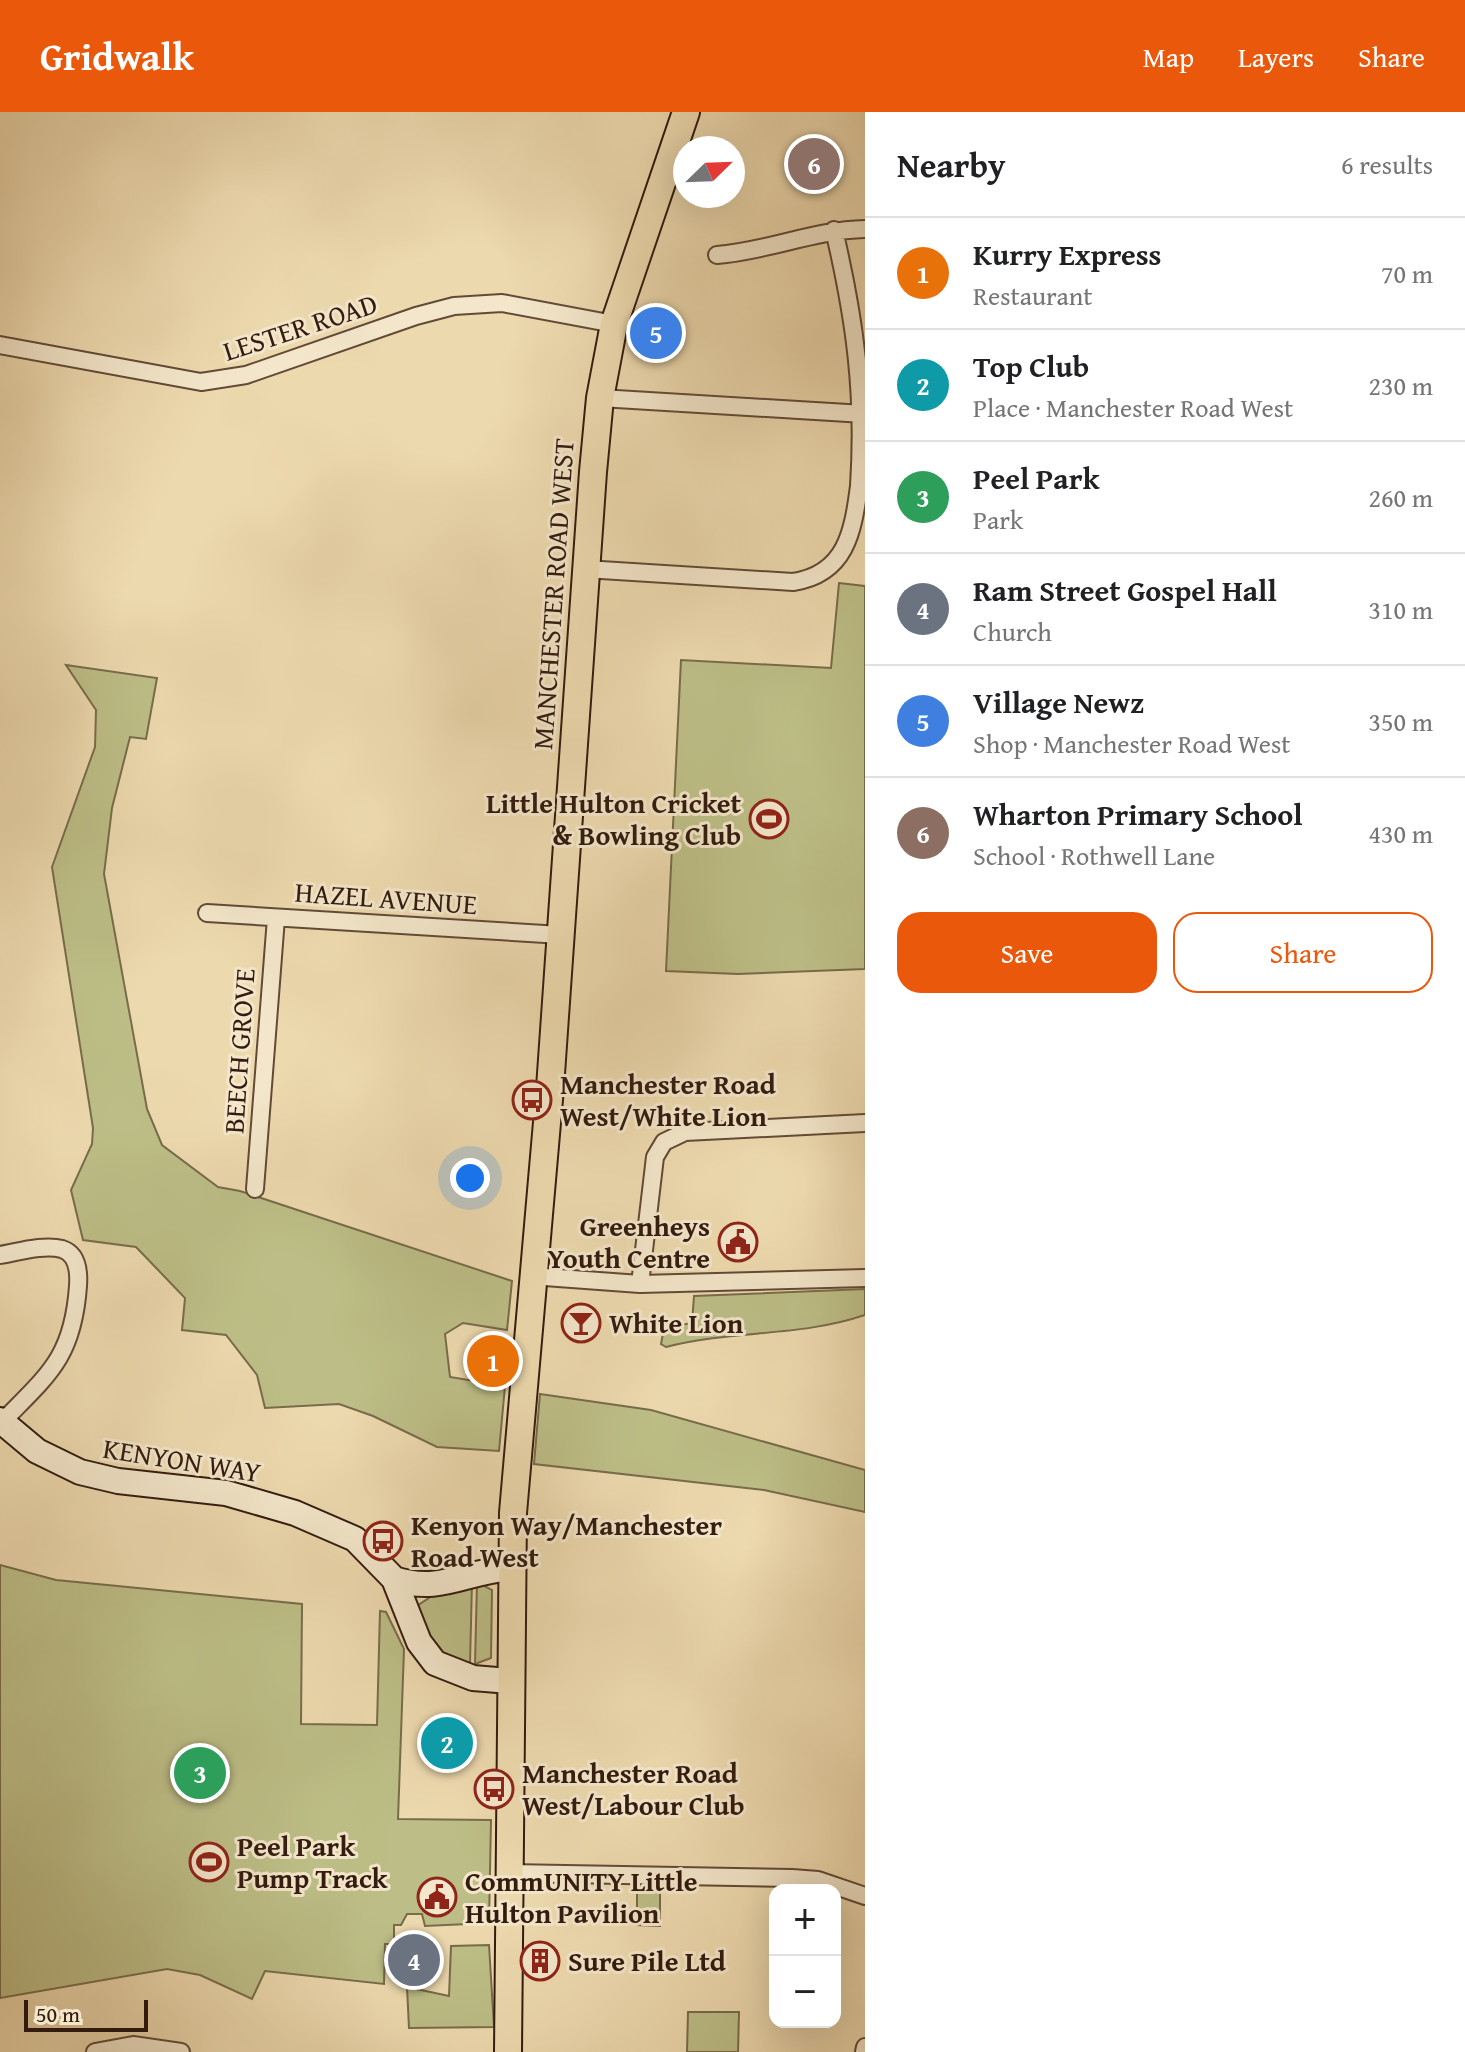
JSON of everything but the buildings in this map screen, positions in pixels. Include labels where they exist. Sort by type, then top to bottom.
[{"type":"main road","name":"MANCHESTER ROAD WEST","points":[[508,2052],[510,1681],[517,1444],[561,935],[585,569],[600,398],[614,324],[686,112]]},
{"type":"street","points":[[717,255],[741,253],[834,230],[865,229]]},
{"type":"street","points":[[585,569],[776,583],[805,581],[824,572],[841,556],[851,535],[863,450],[864,414],[857,331],[834,230]]},
{"type":"street","name":"LESTER ROAD","points":[[0,345],[201,382],[246,375],[416,316],[466,305],[502,303],[614,324]]},
{"type":"street","points":[[600,398],[864,414]]},
{"type":"street","name":"HAZEL AVENUE","points":[[207,913],[561,935]]},
{"type":"street","name":"BEECH GROVE","points":[[255,1189],[276,918]]},
{"type":"street","points":[[640,1284],[655,1157],[671,1136],[685,1132],[865,1123]]},
{"type":"street","points":[[0,1255],[61,1249],[71,1255],[79,1274],[74,1327],[64,1351],[43,1380],[1,1421]]},
{"type":"street","points":[[531,1276],[640,1284],[828,1282],[865,1278]]},
{"type":"street","name":"KENYON WAY","points":[[1,1421],[37,1451],[80,1472],[118,1481],[226,1493],[330,1526],[368,1548],[394,1579],[419,1642],[435,1663],[473,1678],[510,1681]]},
{"type":"street","points":[[394,1579],[427,1587],[486,1570],[512,1568]]},
{"type":"street","points":[[509,1873],[792,1878],[818,1880],[865,1896]]},
{"type":"street","points":[[95,2052],[133,2045],[181,2052]]},
{"type":"green space","name":"Little Hulton Cricket & Bowling Club","points":[[839,583],[865,586],[865,969],[738,974],[666,971],[681,660],[831,668]]},
{"type":"green space","points":[[66,665],[157,678],[146,739],[130,737],[112,808],[104,874],[147,1109],[162,1145],[218,1187],[240,1191],[512,1281],[507,1330],[463,1323],[445,1334],[450,1377],[505,1386],[499,1451],[437,1447],[373,1416],[339,1404],[265,1408],[257,1375],[226,1335],[182,1330],[185,1298],[136,1247],[83,1240],[71,1190],[92,1144],[93,1128],[52,867],[95,747],[96,710]]},
{"type":"green space","points":[[865,1289],[865,1315],[841,1322],[666,1347],[661,1344],[664,1328],[692,1323],[694,1296]]},
{"type":"green space","points":[[540,1394],[651,1410],[865,1470],[865,1512],[764,1490],[534,1464]]},
{"type":"green space","points":[[0,1565],[56,1580],[302,1604],[301,1724],[377,1725],[380,1611],[386,1612],[404,1649],[398,1819],[491,1820],[489,1923],[425,1926],[422,1914],[407,1914],[401,1925],[394,1925],[394,1944],[385,1944],[384,1984],[265,1971],[252,1999],[200,1975],[167,1969],[0,1998]]},
{"type":"green space","points":[[472,1582],[470,1664],[440,1652],[429,1637],[417,1606],[432,1596]]},
{"type":"green space","points":[[477,1582],[492,1590],[491,1658],[475,1664]]},
{"type":"green space","points":[[637,1887],[660,1887],[660,1926],[637,1925]]},
{"type":"green space","points":[[489,1945],[494,2027],[409,2028],[407,1987],[449,1996],[451,1946]]},
{"type":"green space","points":[[688,2012],[739,2012],[738,2052],[687,2052]]},
{"type":"place","name":"Wharton Primary School","points":[[814,164]]},
{"type":"place","name":"Village Newz","points":[[656,333]]},
{"type":"place","name":"Little Hulton Cricket & Bowling Club","points":[[769,819]]},
{"type":"place","name":"Manchester Road West/White Lion","points":[[532,1100]]},
{"type":"place","name":"Greenheys Youth Centre","points":[[738,1242]]},
{"type":"place","name":"White Lion","points":[[581,1323]]},
{"type":"place","name":"Kurry Express","points":[[493,1361]]},
{"type":"place","name":"Kenyon Way/Manchester Road West","points":[[383,1541]]},
{"type":"place","name":"Top Club","points":[[447,1743]]},
{"type":"place","name":"Peel Park","points":[[200,1773]]},
{"type":"place","name":"Manchester Road West/Labour Club","points":[[494,1789]]},
{"type":"place","name":"Peel Park Pump Track","points":[[209,1862]]},
{"type":"place","name":"CommUNITY Little Hulton Pavilion","points":[[437,1897]]},
{"type":"place","name":"Ram Street Gospel Hall","points":[[414,1960]]},
{"type":"place","name":"Sure Pile Ltd","points":[[540,1961]]}]
